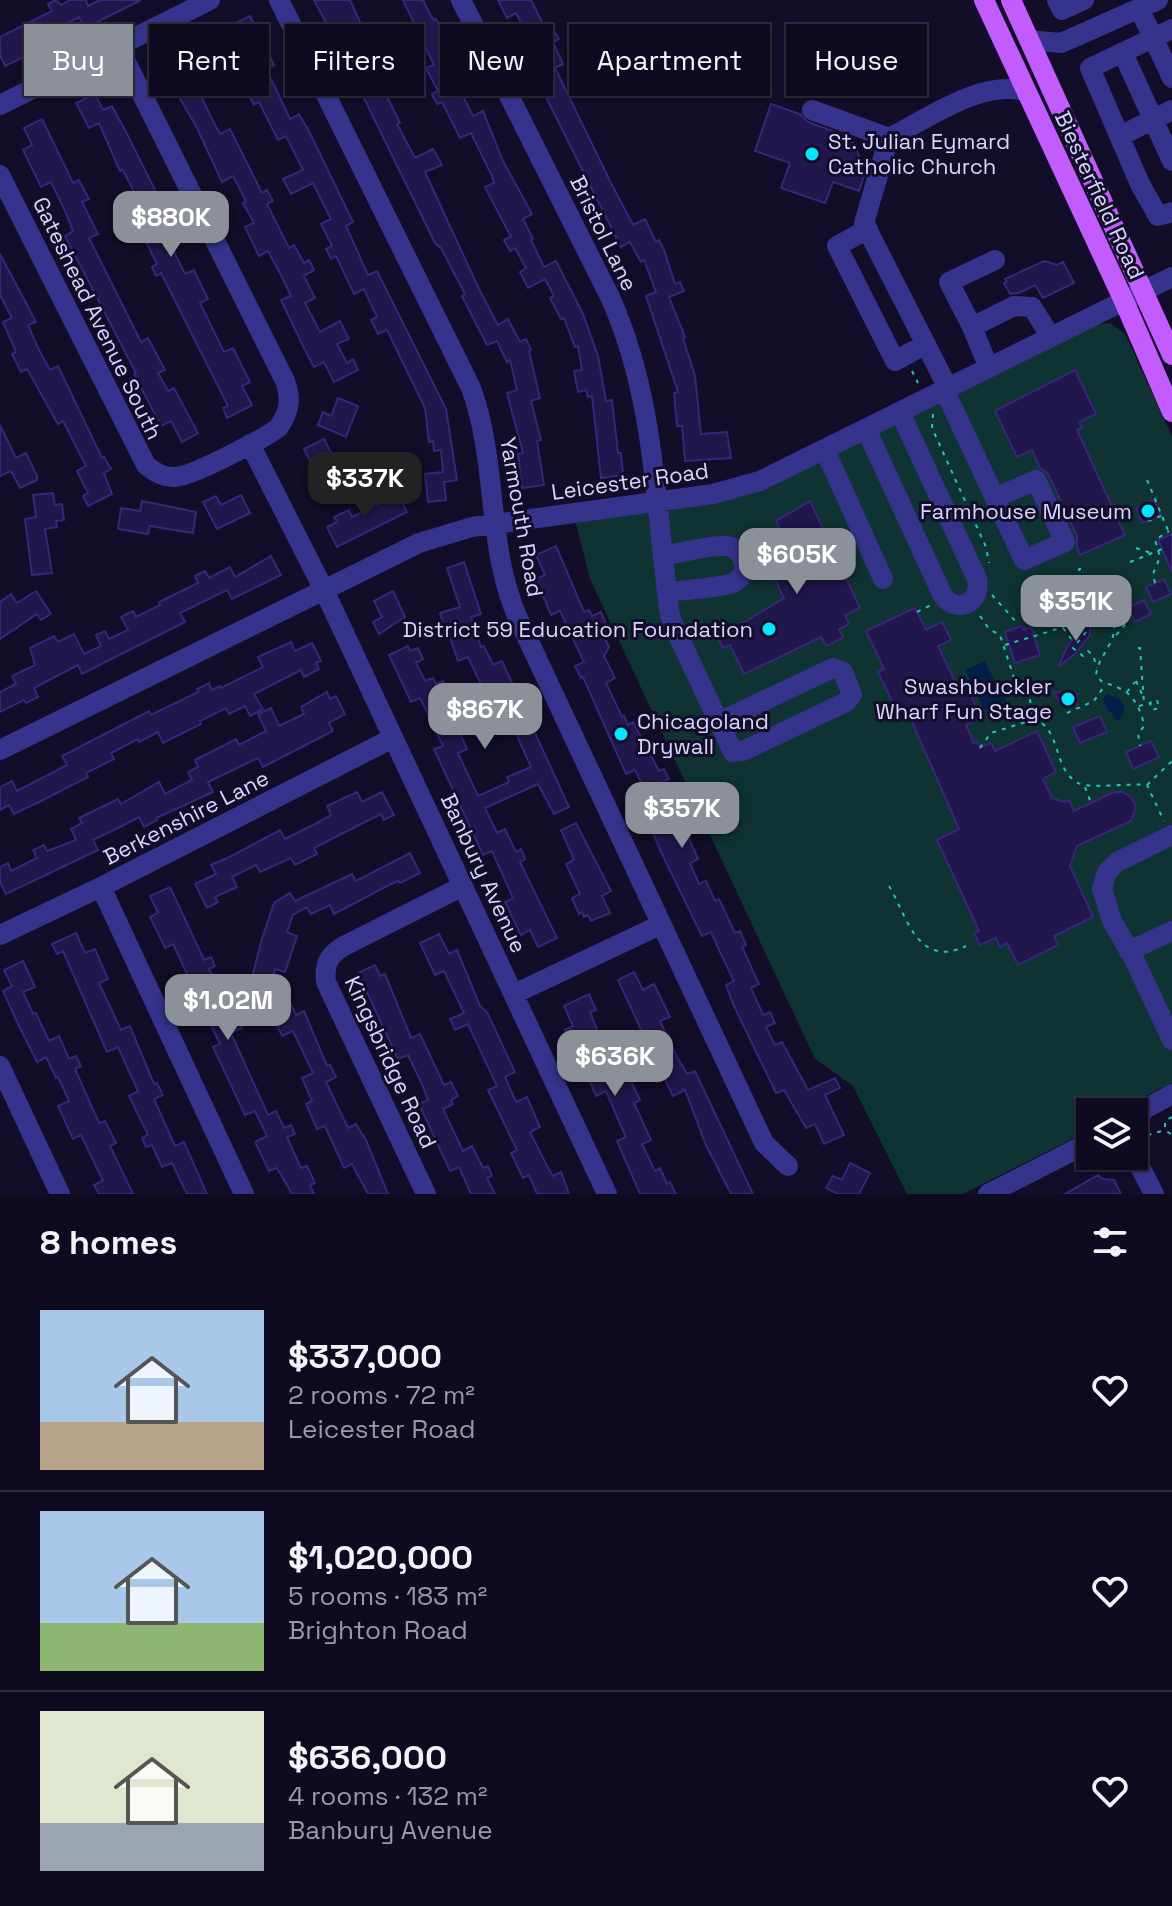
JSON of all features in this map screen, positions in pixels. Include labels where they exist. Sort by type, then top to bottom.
[{"type":"main road","name":"Biesterfield Road","points":[[984,0],[1124,301],[1172,412]]},
{"type":"main road","name":"Biesterfield Road","points":[[1011,0],[1172,355]]},
{"type":"street","points":[[133,38],[210,0]]},
{"type":"street","name":"Yarmouth Road","points":[[279,0],[471,388],[483,433],[505,583],[512,605],[764,1143],[788,1166]]},
{"type":"street","name":"Bristol Lane","points":[[461,0],[620,320],[641,383],[674,627],[733,752],[743,751],[846,702],[852,690],[843,672],[833,668],[719,722]]},
{"type":"street","points":[[1057,0],[1062,10],[1084,0]]},
{"type":"street","points":[[1029,40],[1061,43],[1149,4],[1163,34],[1172,78]]},
{"type":"street","points":[[1163,34],[1090,68],[1140,184],[1158,216],[1172,212]]},
{"type":"street","points":[[1046,77],[1061,43]]},
{"type":"street","points":[[1123,53],[1163,114],[1172,161]]},
{"type":"street","points":[[984,90],[1011,59]]},
{"type":"street","name":"Gateshead Avenue South","points":[[0,175],[146,465],[158,474],[176,478],[270,434],[284,420],[290,398],[289,389],[133,76]]},
{"type":"street","points":[[812,110],[889,138],[984,90],[1004,87],[1025,91]]},
{"type":"street","points":[[0,105],[24,93]]},
{"type":"street","points":[[1120,136],[1163,114]]},
{"type":"street","points":[[889,138],[864,223],[926,344],[939,393],[995,498]]},
{"type":"street","points":[[868,229],[837,246],[895,361],[926,344]]},
{"type":"street","points":[[989,368],[949,282],[995,260]]},
{"type":"street","name":"Leicester Road","points":[[0,750],[419,543],[495,523],[657,503],[760,481],[1172,277]]},
{"type":"street","points":[[972,327],[1014,306],[1032,307],[1051,337]]},
{"type":"street","points":[[866,429],[943,596],[952,605],[971,602],[978,592],[977,579],[900,412]]},
{"type":"street","name":"Banbury Avenue","points":[[250,444],[324,590],[607,1194]]},
{"type":"street","points":[[825,450],[883,579]]},
{"type":"street","points":[[663,556],[727,546],[738,552],[744,565],[743,572],[734,582],[667,592]]},
{"type":"street","name":"Berkenshire Lane","points":[[0,935],[393,738]]},
{"type":"street","points":[[1171,835],[1117,862],[1107,872],[1102,895],[1106,909],[1172,1040]]},
{"type":"street","name":"Kingsbridge Road","points":[[426,1194],[326,982],[324,970],[332,953],[463,886]]},
{"type":"street","points":[[101,887],[244,1194]]},
{"type":"street","points":[[514,994],[660,925]]},
{"type":"street","points":[[1129,951],[1172,931]]},
{"type":"street","points":[[0,1066],[60,1194]]},
{"type":"street","points":[[1148,1107],[1172,1094]]},
{"type":"street","points":[[988,1194],[1076,1149]]},
{"type":"street","points":[[1145,1170],[1154,1194]]},
{"type":"path","points":[[905,355],[939,393],[932,428],[986,547],[988,571]]},
{"type":"path","points":[[1147,480],[1170,533],[1155,540],[1160,550],[1153,574],[1155,583]]},
{"type":"path","points":[[1148,521],[1163,516]]},
{"type":"path","points":[[1136,548],[1152,553]]},
{"type":"path","points":[[1130,562],[1160,550]]},
{"type":"path","points":[[1081,569],[1081,584],[1097,611]]},
{"type":"path","points":[[1092,598],[1079,595],[1061,580],[1054,580],[1040,592],[1027,592],[1021,602],[1025,608],[1032,608],[1043,598],[1065,594],[1088,609],[1114,620],[1133,617]]},
{"type":"path","points":[[1065,594],[1067,587]]},
{"type":"path","points":[[987,598],[989,592],[1018,624]]},
{"type":"path","points":[[1097,611],[1100,599]]},
{"type":"path","points":[[983,607],[980,616],[989,629],[1000,635],[1014,678],[1030,700],[1033,719]]},
{"type":"path","points":[[1097,668],[1128,620],[1125,609]]},
{"type":"path","points":[[1004,645],[1063,627],[1097,611]]},
{"type":"path","points":[[1114,620],[1115,636]]},
{"type":"path","points":[[1063,627],[1072,640]]},
{"type":"path","points":[[1086,632],[1073,648],[1083,656],[1088,651],[1093,655],[1098,680],[1127,692],[1138,707],[1144,726],[1138,734],[1140,746]]},
{"type":"path","points":[[1138,648],[1144,703]]},
{"type":"path","points":[[1127,692],[1136,681],[1143,696]]},
{"type":"path","points":[[1067,713],[1094,701],[1106,684]]},
{"type":"path","points":[[1138,707],[1150,703]]},
{"type":"path","points":[[980,748],[991,733],[1033,719],[1048,727],[1068,775],[1085,786],[1091,803]]},
{"type":"path","points":[[1085,786],[1120,783],[1147,785],[1172,761]]},
{"type":"path","points":[[1147,785],[1171,835]]},
{"type":"path","points":[[889,886],[916,938],[945,951],[966,946]]},
{"type":"path","points":[[1165,1130],[1165,1121],[1172,1117]]},
{"type":"path","points":[[1165,1130],[1172,1135]]},
{"type":"path","points":[[1148,1139],[1165,1130]]},
{"type":"green space","points":[[1110,323],[1125,334],[1172,436],[1172,1083],[1143,1098],[1076,1098],[1076,1137],[963,1194],[907,1194],[853,1086],[815,1059],[590,579],[575,520],[715,503],[1099,324]]},
{"type":"water","points":[[985,661],[1006,700],[984,710],[965,670]]},
{"type":"water","points":[[1107,694],[1121,700],[1125,709],[1120,720],[1108,711],[1103,700]]},
{"type":"building","points":[[56,0],[61,5],[70,0],[86,0],[88,6],[100,0],[141,0],[93,24],[83,24],[79,17],[66,24],[26,24],[52,11],[48,4]]},
{"type":"building","points":[[314,0],[350,0],[361,24],[327,24]]},
{"type":"building","points":[[403,0],[423,0],[433,20],[436,19],[440,27],[440,96],[463,96],[473,116],[483,111],[503,161],[532,214],[523,219],[544,267],[556,261],[583,314],[598,356],[606,401],[612,400],[623,475],[601,478],[592,396],[588,397],[586,390],[578,392],[574,371],[582,370],[578,346],[575,347],[564,318],[561,319],[550,298],[554,296],[545,279],[528,288],[520,272],[526,268],[515,248],[510,251],[504,240],[511,237],[485,187],[494,183],[471,133],[460,138],[442,102],[437,104],[432,94],[438,91],[426,68],[434,65],[424,44],[424,24],[414,24]]},
{"type":"building","points":[[498,0],[531,0],[543,24],[522,24],[516,13],[507,18]]},
{"type":"building","points":[[250,16],[254,24],[234,24]]},
{"type":"building","points":[[24,25],[24,57],[5,66],[0,55],[0,37]]},
{"type":"building","points":[[553,42],[563,64],[555,68],[633,225],[645,219],[656,242],[659,240],[664,250],[675,284],[680,282],[684,291],[669,297],[685,337],[695,376],[701,434],[727,432],[731,458],[685,461],[682,426],[677,426],[674,393],[678,392],[646,296],[656,292],[644,260],[641,262],[630,242],[621,247],[546,96],[553,96]]},
{"type":"building","points":[[269,75],[290,119],[299,114],[309,131],[353,222],[346,226],[368,275],[377,271],[446,409],[457,480],[444,482],[446,500],[428,502],[425,474],[443,472],[441,450],[434,451],[433,441],[429,442],[425,408],[387,330],[378,334],[371,320],[377,317],[364,289],[354,294],[336,256],[331,259],[326,249],[332,246],[321,224],[331,219],[313,183],[291,194],[283,179],[303,170],[286,136],[278,140],[259,102],[254,105],[250,96],[269,96]]},
{"type":"building","points":[[96,96],[103,110],[112,106],[170,220],[161,225],[185,274],[194,270],[208,299],[200,303],[224,352],[233,348],[250,382],[242,386],[252,405],[227,418],[223,408],[228,406],[161,273],[156,276],[152,267],[157,264],[136,222],[146,216],[123,170],[120,171],[99,123],[89,128],[76,103]]},
{"type":"building","points":[[179,96],[201,96],[220,134],[230,129],[262,193],[267,190],[273,201],[267,204],[289,248],[294,245],[304,263],[309,260],[314,270],[304,276],[315,298],[305,303],[320,332],[340,321],[349,339],[337,344],[347,363],[353,359],[358,370],[334,382],[324,362],[314,367],[281,300],[291,296],[281,275],[268,251],[259,256],[245,227],[254,223],[243,203],[246,201],[233,176],[222,182]]},
{"type":"building","points":[[363,96],[387,96],[415,158],[433,149],[442,165],[425,172],[480,291],[498,325],[508,319],[520,342],[526,339],[540,398],[531,401],[541,440],[537,441],[544,485],[522,488],[518,454],[523,453],[507,393],[517,390],[510,360],[507,362],[497,341],[487,345],[462,296],[465,294],[441,248],[435,243]]},
{"type":"building","name":"St. Julian Eymard Catholic Church","points":[[771,104],[851,138],[860,158],[858,164],[867,167],[859,191],[833,182],[825,203],[781,188],[790,163],[755,151]]},
{"type":"building","points":[[42,119],[73,183],[79,180],[89,199],[82,202],[98,234],[89,238],[141,342],[148,338],[165,370],[158,373],[168,391],[174,388],[198,433],[182,442],[171,421],[161,426],[65,236],[73,231],[51,182],[41,187],[23,150],[32,145],[24,128]]},
{"type":"building","points":[[0,254],[36,322],[28,325],[39,350],[50,370],[58,366],[102,458],[111,469],[104,473],[112,494],[88,506],[83,496],[88,493],[77,471],[86,466],[63,421],[58,424],[27,369],[21,372],[12,354],[16,352],[3,322],[12,318],[0,295]]},
{"type":"building","points":[[1044,261],[1057,265],[1063,262],[1074,283],[1043,298],[1035,285],[1010,294],[1005,279]]},
{"type":"building","points":[[1075,370],[1096,414],[1079,422],[1082,428],[1077,430],[1125,535],[1080,555],[1077,536],[1048,474],[1040,468],[1032,450],[1017,457],[995,411]]},
{"type":"building","points":[[338,398],[358,406],[346,437],[318,425],[323,412],[331,416]]},
{"type":"building","points":[[0,425],[16,458],[26,453],[37,480],[20,488],[11,471],[0,476]]},
{"type":"building","points":[[324,439],[337,464],[317,475],[304,449]]},
{"type":"building","points":[[53,493],[55,505],[62,504],[64,520],[56,521],[57,527],[45,529],[52,573],[32,575],[25,519],[36,517],[33,495]]},
{"type":"building","points":[[398,494],[407,512],[337,547],[327,527],[337,522],[334,517],[349,510],[352,517]]},
{"type":"building","points":[[241,495],[250,513],[217,529],[203,502],[216,496],[221,505]]},
{"type":"building","name":"Farmhouse Museum","points":[[1154,500],[1161,515],[1142,523],[1136,508]]},
{"type":"building","points":[[142,501],[196,512],[193,533],[150,526],[148,534],[118,529],[121,508],[140,511]]},
{"type":"building","points":[[810,501],[860,608],[845,615],[849,624],[839,629],[843,638],[826,646],[821,637],[744,674],[730,645],[723,648],[718,638],[784,598],[766,561],[788,548],[776,521]]},
{"type":"building","name":"Farmhouse Museum","points":[[1172,534],[1172,572],[1158,540]]},
{"type":"building","points":[[556,546],[584,612],[589,610],[592,616],[601,612],[608,629],[602,632],[609,647],[604,656],[615,678],[606,683],[622,717],[628,725],[633,722],[659,771],[664,769],[669,779],[664,781],[698,859],[690,863],[699,884],[706,881],[715,901],[719,899],[735,933],[740,931],[746,945],[742,947],[759,984],[751,988],[763,1015],[770,1012],[775,1023],[766,1027],[775,1045],[782,1042],[808,1090],[835,1078],[840,1088],[825,1095],[844,1135],[824,1144],[815,1124],[806,1128],[784,1090],[776,1093],[733,1004],[726,985],[734,981],[711,932],[702,936],[661,852],[649,823],[659,818],[635,770],[626,774],[583,677],[575,666],[584,662],[560,611],[551,615],[536,579],[545,575],[536,555]]},
{"type":"building","points":[[271,556],[281,575],[232,599],[227,590],[180,613],[185,622],[82,674],[78,665],[34,688],[38,697],[0,712],[0,692],[16,684],[12,676],[35,665],[30,648],[54,636],[58,642],[74,634],[84,654],[101,646],[96,635],[105,631],[109,639],[128,630],[121,617],[133,611],[136,617],[160,605],[159,602],[198,583],[195,576],[205,571],[209,578],[230,567],[235,577]]},
{"type":"building","points":[[464,562],[481,614],[471,617],[481,647],[484,646],[493,665],[502,661],[569,807],[554,814],[538,784],[485,808],[497,833],[505,829],[516,852],[521,849],[525,859],[520,862],[557,938],[538,947],[530,930],[521,935],[505,902],[513,898],[492,851],[483,855],[434,749],[443,746],[430,718],[420,698],[411,702],[389,655],[408,646],[410,651],[418,648],[423,659],[416,663],[425,681],[433,678],[436,684],[443,681],[462,724],[457,727],[467,749],[458,753],[478,796],[509,782],[507,777],[531,767],[509,718],[506,720],[492,690],[485,693],[468,657],[458,661],[444,627],[440,613],[460,607],[447,568]]},
{"type":"building","points":[[1164,579],[1171,594],[1153,602],[1146,587]]},
{"type":"building","points":[[36,591],[51,614],[41,620],[37,614],[0,639],[0,602],[11,594],[17,603]]},
{"type":"building","points":[[393,591],[405,617],[379,634],[373,622],[382,617],[374,601]]},
{"type":"building","points":[[1144,600],[1151,614],[1135,622],[1128,608]]},
{"type":"building","points":[[915,608],[926,630],[942,622],[951,640],[938,646],[956,684],[964,680],[981,718],[966,725],[974,743],[977,741],[980,748],[991,743],[995,751],[1037,731],[1056,772],[1043,779],[1052,798],[1064,802],[1069,800],[1074,811],[1114,792],[1122,792],[1131,797],[1136,806],[1131,821],[1077,846],[1070,866],[1093,917],[1054,936],[1058,945],[1018,965],[1007,943],[1000,947],[996,938],[980,945],[974,933],[979,931],[937,840],[959,829],[906,708],[897,712],[878,672],[884,669],[866,631]]},
{"type":"building","points":[[1090,624],[1090,635],[1075,654],[1058,667],[1067,647],[1081,628]]},
{"type":"building","points":[[1022,626],[1023,630],[1031,627],[1040,655],[1015,663],[1005,632]]},
{"type":"building","points":[[291,642],[295,651],[312,643],[321,661],[316,663],[319,669],[304,677],[301,670],[254,694],[263,709],[250,716],[245,706],[229,714],[226,708],[163,743],[158,732],[139,742],[138,739],[111,753],[114,759],[86,773],[88,777],[14,814],[9,805],[0,810],[0,787],[12,781],[17,791],[67,765],[62,756],[149,711],[151,715],[198,692],[197,689],[209,683],[212,690],[221,688],[263,667],[258,657]]},
{"type":"building","points":[[327,692],[330,699],[336,696],[345,714],[329,723],[333,731],[263,767],[258,758],[208,782],[213,792],[156,818],[144,827],[139,817],[93,840],[98,850],[6,894],[0,882],[0,867],[8,863],[11,871],[37,858],[33,850],[44,845],[47,851],[76,840],[71,829],[82,823],[79,818],[118,799],[121,804],[159,782],[165,794],[192,780],[188,772],[198,767],[195,760],[236,739],[239,745],[266,731],[258,714],[271,708],[279,726],[304,714],[301,707]]},
{"type":"building","name":"Swashbuckler Wharf Fun Stage","points":[[1053,692],[1078,694],[1077,705],[1061,703]]},
{"type":"building","points":[[1100,716],[1107,732],[1080,743],[1073,727]]},
{"type":"building","points":[[1151,741],[1159,757],[1133,769],[1126,752]]},
{"type":"building","points":[[357,792],[362,802],[382,792],[394,815],[384,820],[381,814],[363,823],[314,848],[317,854],[295,865],[291,858],[260,872],[256,865],[232,877],[237,887],[215,897],[218,902],[207,908],[195,884],[216,874],[211,865],[280,830],[285,839],[313,825],[331,815],[327,806]]},
{"type":"building","points":[[576,823],[611,891],[602,896],[610,913],[591,921],[588,915],[584,917],[582,912],[579,914],[572,898],[580,894],[566,864],[574,860],[561,830]]},
{"type":"building","points":[[410,853],[420,873],[389,885],[334,914],[330,905],[311,914],[307,907],[293,915],[287,932],[297,936],[285,972],[275,969],[272,987],[251,982],[274,903],[290,893],[295,901],[352,874],[356,881]]},
{"type":"building","points":[[170,887],[204,960],[211,957],[215,966],[209,969],[233,1020],[238,1018],[242,1028],[231,1033],[268,1115],[276,1111],[284,1128],[291,1125],[295,1134],[287,1137],[301,1168],[307,1166],[315,1183],[310,1185],[314,1194],[292,1194],[277,1168],[269,1171],[255,1142],[267,1136],[255,1111],[245,1115],[213,1047],[220,1044],[208,1019],[200,1023],[186,993],[194,989],[173,944],[165,948],[150,917],[158,913],[150,896]]},
{"type":"building","points":[[76,933],[85,953],[95,949],[108,979],[99,983],[121,1030],[130,1026],[154,1084],[157,1083],[163,1095],[154,1099],[175,1146],[184,1142],[207,1194],[187,1194],[172,1163],[162,1167],[152,1145],[146,1147],[142,1138],[148,1135],[129,1096],[138,1091],[118,1047],[107,1052],[63,951],[57,954],[52,944]]},
{"type":"building","points":[[439,934],[449,954],[457,950],[480,1006],[487,1012],[515,1072],[505,1077],[516,1102],[527,1097],[540,1127],[530,1132],[553,1176],[561,1172],[569,1194],[537,1194],[529,1175],[523,1178],[511,1153],[517,1150],[488,1090],[497,1086],[468,1024],[455,1030],[450,1019],[464,1013],[444,971],[435,975],[420,943]]},
{"type":"building","points":[[23,961],[35,987],[23,992],[33,1014],[36,1013],[49,1041],[59,1036],[69,1059],[76,1056],[81,1066],[75,1069],[99,1123],[105,1121],[116,1143],[110,1146],[133,1194],[99,1194],[94,1185],[103,1181],[81,1135],[73,1139],[58,1106],[69,1101],[58,1077],[46,1057],[37,1062],[3,991],[12,986],[4,970]]},
{"type":"building","points":[[375,965],[380,976],[385,974],[411,1038],[420,1034],[444,1085],[451,1082],[458,1096],[451,1100],[453,1104],[443,1109],[463,1151],[472,1146],[483,1168],[488,1166],[492,1176],[487,1178],[495,1194],[471,1194],[459,1167],[450,1171],[419,1104],[428,1100],[421,1082],[408,1055],[398,1059],[358,973]]},
{"type":"building","points":[[634,972],[643,990],[654,984],[670,1017],[660,1021],[676,1055],[687,1074],[695,1071],[753,1194],[731,1194],[706,1145],[685,1090],[673,1096],[664,1078],[657,1082],[641,1043],[646,1040],[618,980]]},
{"type":"building","points":[[589,994],[596,1010],[590,1012],[605,1049],[598,1052],[609,1074],[618,1070],[624,1082],[630,1079],[640,1100],[634,1103],[651,1140],[642,1144],[655,1171],[660,1168],[667,1184],[670,1182],[676,1194],[640,1194],[617,1141],[626,1137],[606,1091],[596,1096],[573,1041],[570,1042],[565,1030],[573,1026],[564,1006]]},
{"type":"building","points":[[287,995],[296,1015],[304,1011],[327,1066],[330,1065],[336,1077],[326,1082],[348,1128],[356,1124],[366,1140],[388,1194],[368,1194],[352,1164],[344,1168],[325,1126],[317,1129],[306,1104],[312,1101],[302,1078],[313,1073],[293,1031],[282,1036],[274,1019],[267,1023],[260,1008]]},
{"type":"building","points":[[850,1163],[870,1173],[859,1194],[838,1194],[826,1188],[833,1176],[842,1180]]},
{"type":"building","points":[[1098,1175],[1114,1180],[1121,1194],[1065,1194]]},
{"type":"place","name":"St. Julian Eymard Catholic Church","points":[[812,154]]},
{"type":"place","name":"Farmhouse Museum","points":[[1148,511]]},
{"type":"place","name":"District 59 Education Foundation","points":[[769,629]]},
{"type":"place","name":"Swashbuckler Wharf Fun Stage","points":[[1068,699]]},
{"type":"place","name":"Chicagoland Drywall","points":[[621,734]]}]
